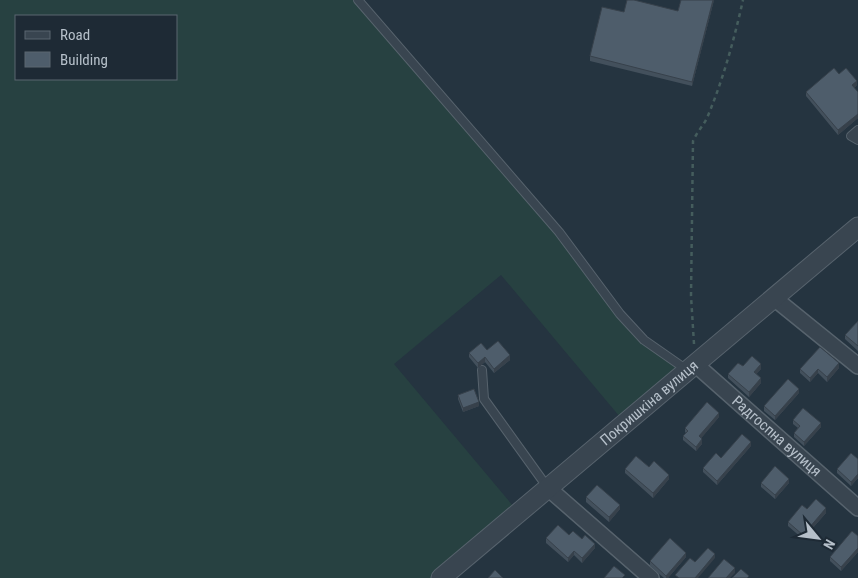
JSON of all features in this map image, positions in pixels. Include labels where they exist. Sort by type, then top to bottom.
[{"type":"street","name":"Покришкіна вулиця","points":[[441,578],[858,227]]},
{"type":"street","points":[[774,298],[858,366]]},
{"type":"street","name":"Радгоспна вулиця","points":[[691,367],[858,508]]},
{"type":"street","points":[[548,488],[651,578]]},
{"type":"lane","points":[[358,0],[559,232],[620,314],[644,340],[691,367]]},
{"type":"lane","points":[[858,130],[851,136],[858,140]]},
{"type":"lane","points":[[482,370],[484,399],[548,488]]},
{"type":"path","points":[[691,367],[693,141],[710,110],[733,43],[743,0]]},
{"type":"green space","points":[[0,0],[358,0],[477,135],[644,340],[687,370],[625,423],[501,275],[394,364],[519,513],[441,578],[0,578]]},
{"type":"building","points":[[627,0],[678,11],[681,0],[713,0],[692,82],[590,56],[602,7],[624,12]]},
{"type":"building","points":[[834,68],[839,74],[846,68],[857,81],[852,85],[858,92],[858,114],[838,130],[806,92]]},
{"type":"building","points":[[858,321],[858,346],[845,335]]},
{"type":"building","points":[[498,341],[510,355],[494,369],[485,357],[478,363],[469,353],[481,343],[487,350]]},
{"type":"building","points":[[820,347],[839,363],[827,377],[818,369],[810,378],[800,369]]},
{"type":"building","points":[[752,356],[761,364],[754,372],[761,378],[749,392],[728,374],[738,363],[743,366]]},
{"type":"building","points":[[788,379],[799,389],[775,416],[764,406]]},
{"type":"building","points":[[474,389],[479,402],[463,408],[458,395]]},
{"type":"building","points":[[707,402],[719,413],[699,436],[702,439],[696,447],[683,436],[688,431],[685,428]]},
{"type":"building","points":[[803,408],[821,423],[804,442],[794,433],[800,426],[793,420]]},
{"type":"building","points":[[742,434],[751,442],[717,481],[703,468],[716,453],[721,458]]},
{"type":"building","points":[[851,453],[858,459],[858,474],[851,482],[837,469]]},
{"type":"building","points":[[636,456],[649,467],[654,461],[669,475],[653,493],[625,469]]},
{"type":"building","points":[[775,466],[789,479],[775,495],[761,483]]},
{"type":"building","points":[[597,485],[620,505],[609,517],[586,497]]},
{"type":"building","points":[[816,499],[826,508],[803,535],[788,522],[802,505],[807,509]]},
{"type":"building","points":[[558,525],[569,535],[573,531],[582,539],[585,535],[595,544],[582,558],[574,551],[568,558],[546,538]]},
{"type":"building","points":[[852,531],[858,536],[858,548],[841,567],[830,557]]},
{"type":"building","points":[[670,538],[686,553],[666,576],[650,561]]},
{"type":"building","points":[[708,548],[715,554],[695,578],[679,578],[675,575],[690,558],[695,562]]},
{"type":"building","points":[[724,559],[735,568],[726,578],[708,578]]},
{"type":"building","points":[[614,566],[625,575],[622,578],[604,578]]},
{"type":"building","points":[[741,569],[749,576],[747,578],[732,578]]},
{"type":"building","points":[[495,570],[503,578],[488,578]]}]
